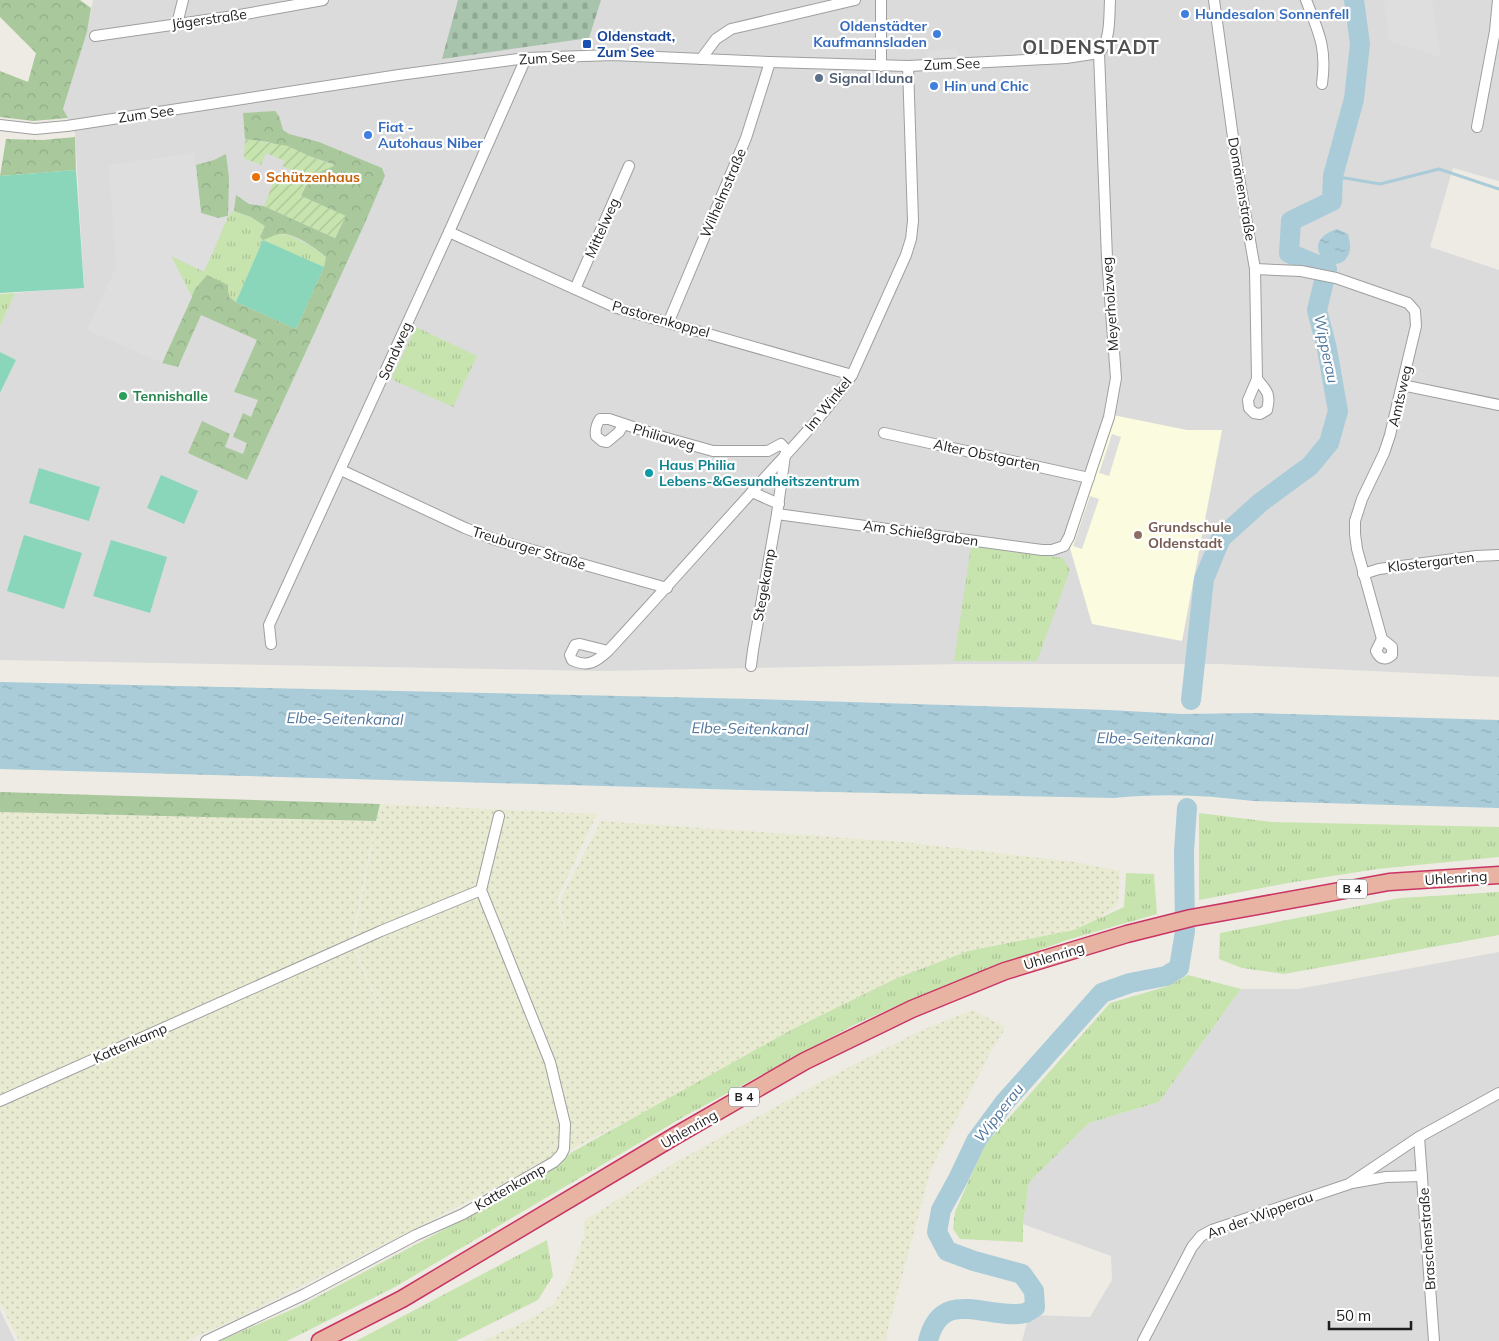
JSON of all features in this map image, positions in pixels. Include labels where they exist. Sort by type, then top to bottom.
[{"type":"highway","name":"Uhlenring","points":[[320,1341],[402,1299],[805,1061],[912,1009],[1005,971],[1127,934],[1206,916],[1389,882],[1499,875]]},
{"type":"street","points":[[177,24],[183,0]]},
{"type":"street","name":"Jägerstraße","points":[[95,36],[234,16],[323,0]]},
{"type":"street","points":[[701,59],[716,39],[731,29],[855,0]]},
{"type":"street","points":[[881,0],[881,66]]},
{"type":"street","points":[[1099,53],[1108,35],[1110,0]]},
{"type":"street","name":"Domänenstraße","points":[[1214,0],[1237,166],[1256,269],[1257,379]]},
{"type":"street","points":[[1306,0],[1323,45],[1324,65],[1322,84]]},
{"type":"street","points":[[1477,127],[1495,31],[1498,0]]},
{"type":"street","name":"Zum See","points":[[0,125],[35,129],[67,126],[399,75],[526,58],[613,55],[908,66],[1066,58],[1099,53]]},
{"type":"street","name":"Meyerholzweg","points":[[1064,546],[1069,537],[1109,417],[1116,378],[1107,258],[1099,53]]},
{"type":"street","name":"Sandweg","points":[[271,644],[269,626],[449,232],[526,58]]},
{"type":"street","name":"Wilhelmstraße","points":[[668,322],[746,138],[770,62]]},
{"type":"street","name":"Im Winkel","points":[[608,651],[667,588],[787,453],[852,375],[906,255],[911,239],[913,222],[908,66]]},
{"type":"street","name":"Mittelweg","points":[[575,289],[629,166]]},
{"type":"street","name":"Pastorenkoppel","points":[[449,232],[617,308],[852,375]]},
{"type":"street","name":"Amtsweg","points":[[1256,269],[1301,271],[1336,278],[1408,303],[1415,311],[1416,326],[1384,453],[1362,499],[1356,521],[1357,549],[1382,639]]},
{"type":"street","points":[[1402,385],[1499,405]]},
{"type":"street","name":"Philiaweg","points":[[623,425],[712,450],[768,451],[781,444],[787,453]]},
{"type":"street","name":"Alter Obstgarten","points":[[884,433],[1089,478]]},
{"type":"street","name":"Stegekamp","points":[[751,666],[787,453]]},
{"type":"street","name":"Treuburger Straße","points":[[341,470],[465,528],[493,539],[667,588]]},
{"type":"street","points":[[752,492],[778,509]]},
{"type":"street","name":"Am Schießgraben","points":[[778,509],[1042,550],[1052,550],[1064,546]]},
{"type":"street","name":"Klostergarten","points":[[1363,574],[1379,569],[1476,556],[1499,555]]},
{"type":"street","points":[[481,890],[499,816]]},
{"type":"street","name":"Kattenkamp","points":[[0,1101],[381,931],[481,890],[550,1062],[565,1124],[565,1141],[561,1156],[554,1162],[463,1214],[416,1235],[305,1294],[206,1341]]},
{"type":"street","name":"An der Wipperau","points":[[1348,1184],[1419,1137],[1499,1093]]},
{"type":"street","name":"Braschenstraße","points":[[1419,1137],[1434,1341]]},
{"type":"street","name":"An der Wipperau","points":[[1143,1341],[1192,1247],[1201,1236],[1212,1230],[1348,1184],[1386,1177],[1422,1176]]},
{"type":"shaded area","points":[[93,0],[1499,0],[1499,181],[1453,168],[1430,247],[1499,270],[1499,677],[1219,664],[961,664],[601,671],[0,660],[0,393],[16,360],[0,352],[0,327],[15,293],[84,287],[75,134],[63,109],[87,32]]},
{"type":"shaded area","points":[[1384,0],[1432,0],[1441,57],[1389,41]]},
{"type":"shaded area","points":[[957,49],[957,57],[926,58],[926,51]]},
{"type":"shaded area","points":[[194,153],[201,213],[218,218],[228,216],[204,272],[171,256],[192,297],[162,363],[87,330],[116,267],[109,165]]},
{"type":"shaded area","name":"Grundschule Oldenstadt","points":[[1113,415],[1187,430],[1222,430],[1182,641],[1092,624],[1070,548]]},
{"type":"shaded area","points":[[1112,434],[1121,437],[1109,476],[1099,473]]},
{"type":"shaded area","points":[[1090,496],[1099,499],[1082,549],[1073,546]]},
{"type":"shaded area","points":[[380,804],[597,814],[557,899],[564,929],[562,938],[565,928],[560,900],[601,821],[904,842],[1074,862],[1120,871],[1118,905],[1095,921],[1074,930],[968,951],[897,978],[791,1030],[645,1112],[236,1319],[186,1341],[19,1341],[0,1302],[0,812],[376,821],[351,943],[397,1049],[353,943]]},
{"type":"shaded area","points":[[1499,952],[1499,1341],[1022,1341],[1029,1315],[1090,1317],[1112,1280],[1111,1256],[1023,1224],[1029,1182],[1089,1123],[1159,1102],[1241,989],[1298,989]]},
{"type":"shaded area","points":[[972,1010],[1006,1027],[990,1053],[931,1169],[886,1341],[482,1341],[524,1322],[553,1305],[569,1278],[584,1236],[584,1221],[678,1161],[826,1079],[918,1032]]},
{"type":"shaded area","points":[[0,1310],[15,1341],[0,1341]]},
{"type":"green space","points":[[0,0],[80,0],[91,8],[87,32],[63,109],[68,118],[33,121],[0,117],[0,71],[28,82],[36,53],[0,17]]},
{"type":"green space","points":[[458,0],[601,0],[589,38],[442,59]]},
{"type":"green space","points":[[275,111],[279,116],[283,130],[289,134],[319,142],[382,168],[385,176],[247,480],[188,453],[202,421],[230,434],[225,447],[243,454],[247,443],[233,437],[243,413],[251,417],[258,400],[234,392],[257,340],[201,315],[178,367],[162,363],[195,289],[207,275],[228,285],[228,296],[236,302],[296,329],[324,267],[326,257],[310,245],[298,238],[285,234],[277,234],[263,240],[260,237],[265,226],[251,217],[234,211],[236,195],[249,204],[264,206],[335,238],[345,216],[301,196],[307,183],[314,176],[335,165],[268,142],[245,139],[243,113]]},
{"type":"green space","points":[[75,137],[76,170],[0,176],[6,139],[43,140]]},
{"type":"green space","points":[[245,139],[288,146],[336,166],[314,176],[307,184],[301,196],[346,216],[335,238],[264,206],[276,176],[291,182],[296,172],[282,166],[285,161],[266,153],[261,165],[244,158]]},
{"type":"green space","points":[[226,154],[229,178],[228,216],[218,218],[201,213],[196,165],[214,160]]},
{"type":"green space","points":[[76,170],[84,288],[0,293],[0,176]]},
{"type":"green space","points":[[234,211],[251,217],[279,234],[289,235],[311,246],[326,257],[324,267],[263,240],[236,302],[228,296],[195,289],[192,297],[170,255],[212,255],[228,216]]},
{"type":"green space","points":[[263,240],[324,267],[296,329],[236,302]]},
{"type":"green space","points":[[15,293],[0,327],[0,294]]},
{"type":"green space","points":[[416,327],[477,356],[453,407],[395,381],[392,377]]},
{"type":"green space","points":[[0,352],[16,360],[0,393]]},
{"type":"green space","points":[[39,468],[100,487],[89,521],[29,503]]},
{"type":"green space","points":[[161,475],[198,491],[184,524],[147,508]]},
{"type":"green space","points":[[24,535],[82,553],[64,609],[7,591]]},
{"type":"green space","points":[[111,540],[167,557],[150,613],[93,596]]},
{"type":"green space","points":[[971,546],[1063,558],[1070,570],[1037,661],[954,661]]},
{"type":"green space","points":[[0,792],[380,804],[376,821],[0,812]]},
{"type":"green space","points":[[1199,813],[1273,822],[1499,827],[1499,857],[1377,869],[1199,900]]},
{"type":"green space","points":[[1126,873],[1154,874],[1157,914],[1067,940],[1004,963],[919,996],[854,1025],[685,1116],[395,1287],[287,1341],[219,1341],[300,1306],[490,1205],[574,1151],[791,1030],[897,978],[968,951],[1074,930],[1124,907]]},
{"type":"green space","points":[[1499,892],[1499,935],[1284,974],[1242,968],[1219,959],[1220,933],[1400,898]]},
{"type":"green space","points":[[1188,975],[1241,989],[1159,1102],[1089,1123],[1029,1182],[1023,1224],[1023,1242],[960,1239],[953,1229],[955,1212],[984,1146],[1110,1003],[1168,986]]},
{"type":"green space","points":[[547,1240],[553,1276],[538,1300],[456,1341],[356,1341]]},
{"type":"water","points":[[1337,229],[1348,234],[1350,249],[1349,254],[1341,263],[1334,264],[1327,262],[1318,250],[1319,242],[1325,235]]},
{"type":"water","name":"Elbe-Seitenkanal","points":[[0,682],[754,699],[1182,714],[1256,713],[1499,720],[1499,808],[1253,801],[1184,795],[1114,798],[744,790],[0,769]]},
{"type":"waterway","name":"Wipperau","points":[[1191,700],[1204,579],[1221,538],[1261,502],[1310,466],[1329,443],[1338,411],[1327,349],[1317,310],[1327,269],[1289,253],[1291,221],[1332,201],[1333,176],[1354,99],[1360,44],[1354,0]]},
{"type":"waterway","points":[[1333,176],[1380,184],[1439,169],[1499,189]]},
{"type":"waterway","name":"Wipperau","points":[[928,1341],[935,1324],[944,1314],[955,1310],[968,1309],[1011,1314],[1025,1313],[1035,1307],[1034,1291],[1022,1274],[974,1261],[947,1251],[937,1232],[941,1210],[976,1141],[1004,1103],[1102,993],[1130,983],[1166,976],[1179,968],[1185,931],[1184,851],[1187,808]]},
{"type":"place","name":"Hundesalon Sonnenfell","points":[[1185,14]]},
{"type":"place","name":"Oldenstädter Kaufmannsladen","points":[[937,34]]},
{"type":"place","name":"Oldenstadt, Zum See","points":[[587,44]]},
{"type":"place","name":"Signal Iduna","points":[[819,78]]},
{"type":"place","name":"Hin und Chic","points":[[934,86]]},
{"type":"place","name":"Fiat - Autohaus Niber","points":[[368,135]]},
{"type":"place","name":"Schützenhaus","points":[[256,177]]},
{"type":"place","name":"Tennishalle","points":[[123,396]]},
{"type":"place","name":"Haus Philia Lebens-&Gesundheitszentrum","points":[[649,473]]},
{"type":"place","name":"Grundschule Oldenstadt","points":[[1138,535]]},
{"type":"district","name":"OLDENSTADT","points":[[1091,47]]}]
